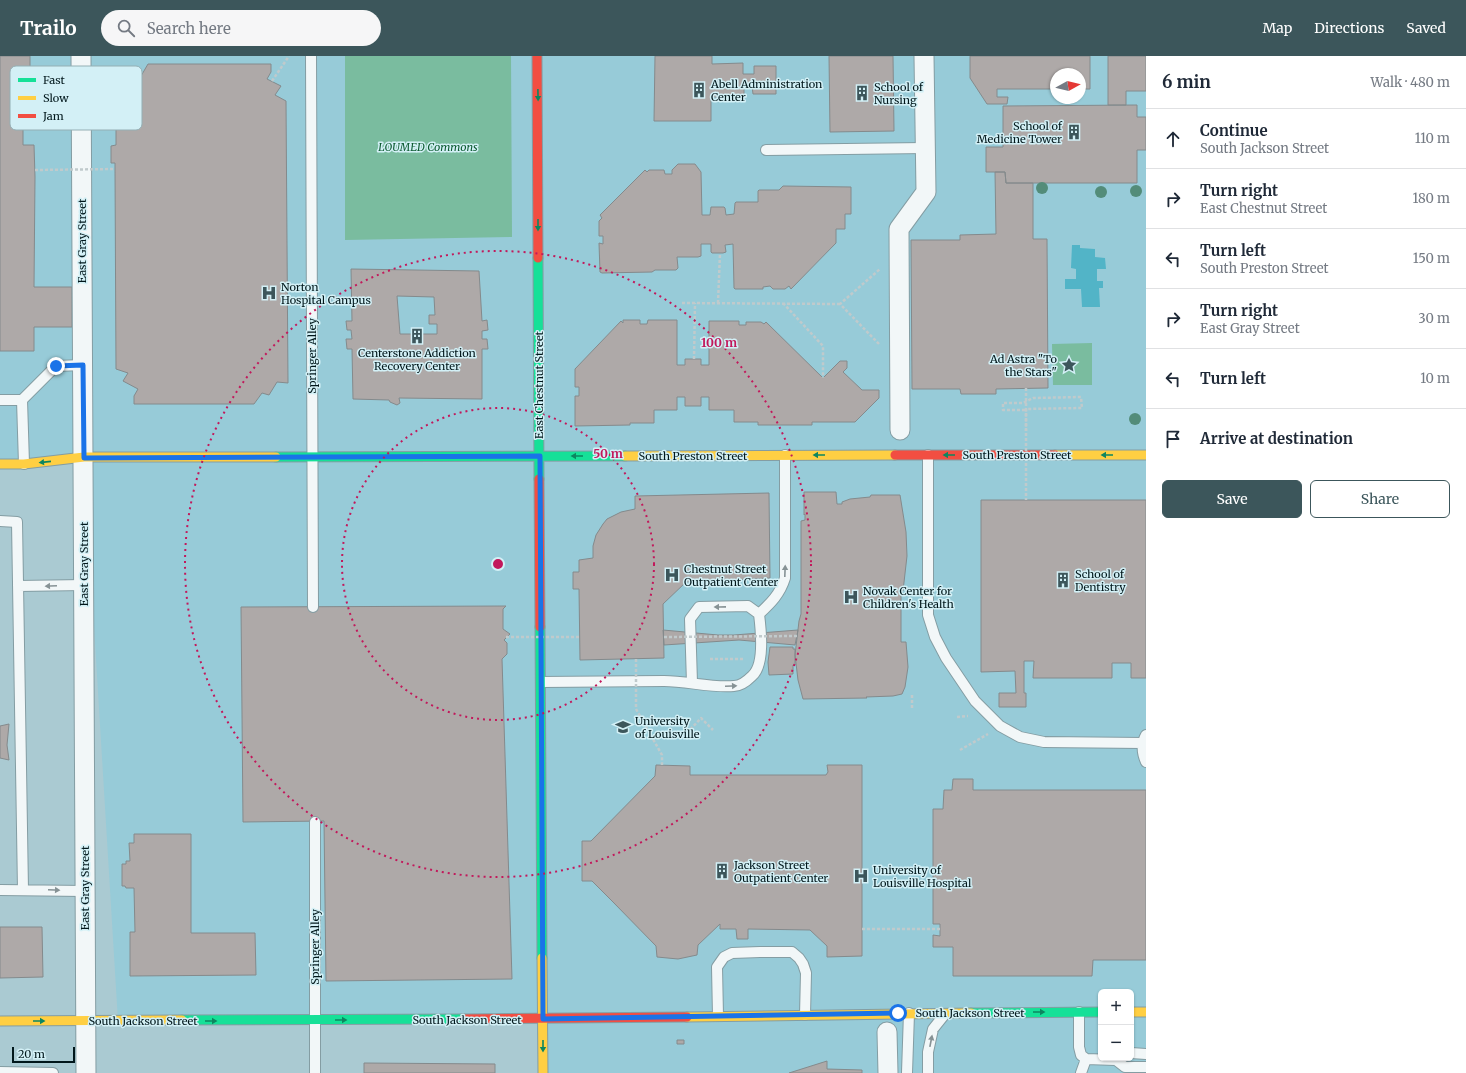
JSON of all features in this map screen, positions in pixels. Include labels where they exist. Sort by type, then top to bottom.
[{"type":"main road","name":"East Chestnut Street","points":[[537,56],[543,1073]]},
{"type":"main road","name":"South Preston Street","points":[[0,464],[24,464],[84,458],[1146,455]]},
{"type":"main road","name":"South Jackson Street","points":[[0,1021],[543,1019],[909,1013],[1098,1012]]},
{"type":"main road","points":[[1134,1012],[1146,1012]]},
{"type":"street","name":"East Gray Street","points":[[81,56],[81,66]]},
{"type":"street","points":[[900,430],[899,229],[926,192],[924,56]]},
{"type":"street","name":"East Gray Street","points":[[81,130],[86,1073]]},
{"type":"street","points":[[886,1032],[888,1073]]},
{"type":"lane","name":"Springer Alley","points":[[311,56],[313,607]]},
{"type":"lane","points":[[766,150],[925,148]]},
{"type":"lane","points":[[0,400],[22,400],[56,366],[83,365]]},
{"type":"lane","points":[[22,400],[24,464]]},
{"type":"lane","points":[[759,614],[773,602],[782,588],[785,578],[785,455]]},
{"type":"lane","points":[[928,455],[928,615],[938,644],[975,701],[1000,726],[1020,737],[1044,742],[1144,739],[1142,752],[1146,762]]},
{"type":"lane","points":[[0,521],[17,522],[23,890]]},
{"type":"lane","points":[[18,586],[84,585]]},
{"type":"lane","points":[[692,683],[690,619],[699,607],[748,606],[759,614]]},
{"type":"lane","points":[[541,682],[664,681],[735,686],[742,684],[754,675],[758,668],[760,651],[759,614]]},
{"type":"lane","name":"Springer Alley","points":[[315,822],[315,1073]]},
{"type":"lane","points":[[0,890],[85,891]]},
{"type":"lane","points":[[718,1016],[717,967],[724,957],[732,953],[760,952],[792,952],[799,958],[806,973],[805,1015]]},
{"type":"lane","points":[[1079,1012],[1079,1046],[1081,1055],[1086,1059],[1098,1059]]},
{"type":"lane","points":[[907,1073],[909,1013]]},
{"type":"lane","points":[[928,1073],[928,1052],[933,1029],[946,1013]]},
{"type":"lane","points":[[1134,1053],[1146,1054]]},
{"type":"lane","points":[[1081,1073],[1086,1059]]},
{"type":"lane","points":[[1119,1061],[1125,1067],[1146,1067]]},
{"type":"lane","points":[[0,1072],[53,1073]]},
{"type":"path","points":[[272,81],[289,56]]},
{"type":"path","points":[[35,170],[115,169]]},
{"type":"path","points":[[682,303],[840,304],[899,251]]},
{"type":"path","points":[[718,303],[720,253]]},
{"type":"path","points":[[694,359],[695,303]]},
{"type":"path","points":[[783,303],[823,346],[823,378]]},
{"type":"path","points":[[840,304],[900,366]]},
{"type":"path","points":[[1026,388],[1026,500]]},
{"type":"path","points":[[1025,410],[1004,410],[1003,403],[1023,402],[1033,398],[1082,397],[1082,408],[1026,409],[1026,432]]},
{"type":"path","points":[[664,638],[796,636]]},
{"type":"path","points":[[506,637],[579,637]]},
{"type":"path","points":[[636,659],[636,709],[662,756],[662,765]]},
{"type":"path","points":[[710,659],[742,659]]},
{"type":"path","points":[[912,693],[912,708]]},
{"type":"path","points":[[957,717],[970,716]]},
{"type":"path","points":[[667,737],[689,731],[701,718],[713,730]]},
{"type":"path","points":[[960,750],[988,734]]},
{"type":"path","points":[[862,929],[940,929]]},
{"type":"shaded area","name":"University of Louisville","points":[[0,56],[1146,56],[1146,1073],[543,1073],[543,1020],[118,1021],[84,461],[0,461]]},
{"type":"shaded area","points":[[1072,245],[1080,245],[1080,248],[1095,249],[1095,257],[1105,258],[1106,269],[1097,269],[1097,281],[1103,281],[1103,288],[1099,288],[1100,307],[1082,307],[1081,289],[1065,289],[1065,279],[1076,279],[1076,269],[1071,268]]},
{"type":"green space","name":"LOUMED Commons","points":[[345,56],[511,56],[512,237],[345,240]]},
{"type":"green space","points":[[1092,343],[1092,385],[1053,385],[1052,344]]},
{"type":"building","points":[[0,56],[30,56],[30,66],[10,66],[10,130],[23,130],[23,145],[34,145],[34,287],[72,287],[72,327],[34,327],[34,351],[0,351]]},
{"type":"building","name":"Abell Administration Center","points":[[655,56],[712,56],[712,64],[743,63],[743,74],[754,74],[754,66],[776,66],[776,94],[753,94],[752,86],[744,86],[744,97],[711,97],[711,121],[654,121]]},
{"type":"building","name":"School of Nursing","points":[[829,56],[893,56],[894,131],[830,132]]},
{"type":"building","points":[[970,56],[1090,56],[1090,89],[1086,89],[1086,68],[1050,68],[1050,89],[997,89],[997,97],[1008,97],[1007,104],[987,104],[970,78]]},
{"type":"building","points":[[1108,56],[1146,56],[1146,91],[1126,91],[1126,105],[1108,105]]},
{"type":"building","points":[[148,64],[271,64],[271,72],[267,79],[281,86],[275,95],[286,101],[288,383],[277,382],[269,395],[262,393],[254,404],[134,404],[134,396],[138,389],[123,381],[128,373],[116,369],[115,163],[111,163],[111,146],[116,145],[116,130],[142,130],[142,74]]},
{"type":"building","name":"School of Medicine Tower","points":[[1137,105],[1137,117],[1146,117],[1146,150],[1137,150],[1137,183],[1006,183],[1005,172],[986,172],[986,147],[1003,147],[1003,106]]},
{"type":"building","points":[[678,164],[695,164],[701,172],[702,215],[710,215],[711,207],[724,207],[726,215],[734,214],[736,202],[758,202],[759,190],[779,190],[783,186],[851,187],[851,214],[845,214],[845,229],[836,229],[836,243],[791,289],[789,286],[785,289],[773,289],[770,286],[763,287],[763,289],[735,289],[733,244],[725,245],[726,252],[712,253],[711,244],[701,244],[701,256],[677,257],[678,268],[676,270],[655,270],[652,272],[600,272],[599,243],[603,244],[603,236],[599,236],[599,221],[602,218],[600,215],[645,170],[647,172],[649,170],[664,170],[665,174],[672,174],[672,170]]},
{"type":"building","points":[[995,172],[1005,172],[1006,183],[1033,183],[1033,239],[1047,239],[1048,388],[996,389],[996,394],[961,394],[960,389],[912,389],[911,240],[960,240],[960,235],[996,234]]},
{"type":"building","name":"Centerstone Addiction Recovery Center","points":[[351,269],[479,271],[482,321],[487,320],[488,330],[482,331],[482,339],[487,339],[488,349],[482,349],[482,399],[399,398],[400,403],[397,405],[389,400],[353,399],[352,349],[347,349],[346,339],[352,339],[351,330],[347,330],[346,321],[352,321]],"holes":[[[397,296],[434,297],[435,315],[429,315],[429,324],[437,324],[437,334],[400,334]]]},
{"type":"building","points":[[623,320],[640,320],[640,324],[647,324],[648,320],[677,320],[677,365],[685,365],[685,359],[701,359],[701,365],[709,365],[709,321],[739,321],[739,325],[746,325],[746,322],[761,322],[764,324],[766,322],[823,378],[840,361],[847,361],[847,368],[843,372],[862,390],[879,390],[879,398],[855,422],[812,422],[812,425],[758,425],[758,422],[734,422],[734,410],[709,410],[709,397],[701,397],[701,406],[685,406],[685,397],[677,397],[677,410],[654,410],[654,423],[575,426],[575,396],[579,396],[579,387],[575,387],[575,369],[621,321],[623,323]]},
{"type":"building","name":"Novak Center for Children's Health","points":[[804,492],[836,492],[837,504],[842,504],[842,502],[850,499],[870,497],[871,495],[900,495],[906,532],[907,556],[903,591],[901,590],[901,642],[906,642],[908,667],[905,687],[902,694],[893,696],[866,697],[867,698],[803,699],[798,680],[795,655],[801,614],[801,521],[805,520]]},
{"type":"building","name":"Chestnut Street Outpatient Center","points":[[769,493],[770,578],[686,582],[663,604],[664,658],[580,660],[579,589],[573,589],[573,572],[579,572],[579,560],[593,558],[593,546],[596,535],[607,519],[621,512],[635,509],[635,496]]},
{"type":"building","name":"School of Dentistry","points":[[981,500],[1146,500],[1146,678],[1131,678],[1131,663],[1112,663],[1112,678],[1033,678],[1034,661],[1024,661],[1024,693],[1026,693],[1026,707],[999,707],[999,693],[1016,693],[1015,671],[981,672]]},
{"type":"building","points":[[506,606],[503,609],[503,629],[510,634],[504,640],[507,643],[507,654],[502,659],[512,979],[326,981],[324,821],[243,822],[241,607]]},
{"type":"building","points":[[663,630],[734,635],[798,630],[795,645],[739,640],[664,645]]},
{"type":"building","points":[[770,647],[793,647],[793,649],[795,649],[795,665],[793,665],[793,674],[769,675],[768,662]]},
{"type":"building","points":[[9,724],[7,745],[9,760],[0,758],[0,726]]},
{"type":"building","name":"Jackson Street Outpatient Center","points":[[656,765],[690,766],[690,775],[826,775],[828,772],[827,765],[862,765],[862,956],[827,957],[827,946],[810,930],[748,929],[748,939],[737,939],[736,929],[720,929],[720,924],[698,945],[697,955],[678,959],[657,957],[656,946],[613,902],[592,881],[582,881],[582,841],[591,841],[655,776]]},
{"type":"building","points":[[953,779],[973,779],[973,790],[1146,790],[1146,960],[1093,960],[1092,976],[953,976],[953,947],[933,947],[933,935],[940,936],[940,924],[933,924],[933,809],[943,809],[944,790],[952,790]]},
{"type":"building","points":[[134,834],[191,834],[191,933],[255,933],[256,975],[130,976],[130,932],[135,932],[134,888],[126,888],[125,886],[122,886],[122,864],[126,864],[126,861],[130,861],[129,843],[134,843]]},
{"type":"building","points":[[0,927],[42,927],[43,977],[0,978]]},
{"type":"building","points":[[677,1040],[684,1040],[684,1044],[677,1044]]},
{"type":"building","points":[[827,1061],[827,1069],[862,1070],[862,1073],[789,1073]]},
{"type":"building","points":[[364,1063],[495,1064],[495,1073],[364,1073]]},
{"type":"traffic: fast","points":[[538,258],[539,479]]},
{"type":"traffic: fast","points":[[276,457],[625,456]]},
{"type":"traffic: fast","points":[[540,627],[542,958]]},
{"type":"traffic: fast","points":[[971,1013],[1098,1012]]},
{"type":"traffic: fast","points":[[182,1020],[464,1019]]},
{"type":"traffic: slow","points":[[625,456],[895,455]]},
{"type":"traffic: slow","points":[[1055,455],[1146,455]]},
{"type":"traffic: slow","points":[[0,464],[24,464],[84,457],[276,457]]},
{"type":"traffic: slow","points":[[542,958],[543,1073]]},
{"type":"traffic: slow","points":[[1134,1012],[1146,1012]]},
{"type":"traffic: slow","points":[[687,1017],[971,1013]]},
{"type":"traffic: slow","points":[[0,1021],[182,1020]]},
{"type":"traffic: jam","points":[[537,56],[538,258]]},
{"type":"traffic: jam","points":[[895,455],[1055,455]]},
{"type":"traffic: jam","points":[[539,479],[540,627]]},
{"type":"traffic: jam","points":[[464,1019],[687,1017]]},
{"type":"place","name":"Abell Administration Center","points":[[699,90]]},
{"type":"place","name":"School of Nursing","points":[[862,93]]},
{"type":"place","name":"School of Medicine Tower","points":[[1074,132]]},
{"type":"place","name":"Norton Hospital Campus","points":[[269,293]]},
{"type":"place","name":"Centerstone Addiction Recovery Center","points":[[417,336]]},
{"type":"place","name":"Ad Astra \"To the Stars\"","points":[[1069,365]]},
{"type":"place","name":"Chestnut Street Outpatient Center","points":[[672,575]]},
{"type":"place","name":"School of Dentistry","points":[[1063,580]]},
{"type":"place","name":"Novak Center for Children's Health","points":[[851,597]]},
{"type":"place","name":"University of Louisville","points":[[623,727]]},
{"type":"place","name":"Jackson Street Outpatient Center","points":[[722,871]]},
{"type":"place","name":"University of Louisville Hospital","points":[[861,876]]},
{"type":"route","points":[[56,366],[83,365],[84,458],[540,456],[543,1019],[898,1013]]}]
